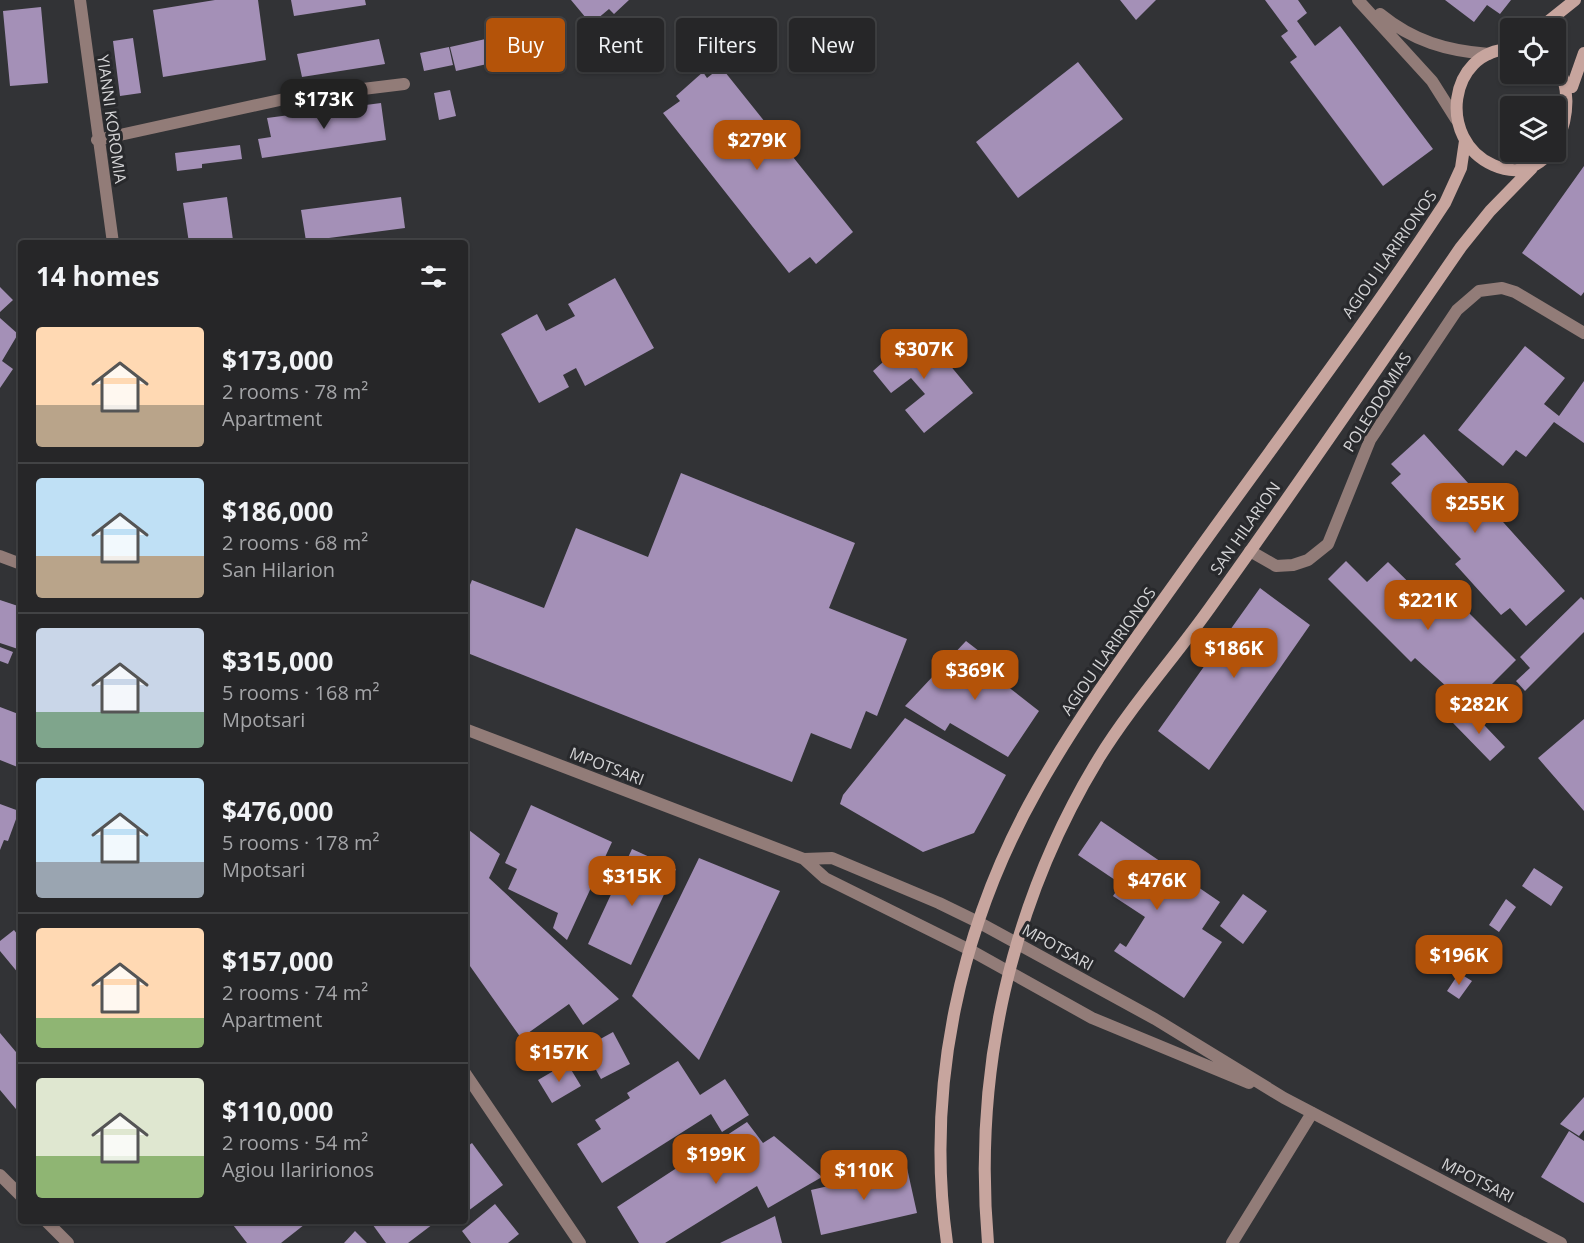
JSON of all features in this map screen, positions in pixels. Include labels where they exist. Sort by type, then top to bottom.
[{"type":"main road","points":[[1552,18],[1575,0]]},
{"type":"main road","points":[[1500,51],[1489,54],[1473,65],[1462,81],[1456,99],[1456,119],[1465,141],[1478,156],[1494,166],[1513,170],[1532,168],[1548,161],[1561,150],[1576,120],[1576,103],[1572,87],[1566,78]]},
{"type":"main road","points":[[1572,87],[1584,52]]},
{"type":"main road","name":"AGIOU ILARIRIONOS","points":[[947,1243],[941,1200],[941,1125],[945,1062],[956,999],[978,922],[1014,836],[1036,791],[1116,667],[1435,219],[1454,186],[1461,168],[1465,141]]},
{"type":"main road","name":"SAN HILARION","points":[[1016,942],[1050,849],[1100,756],[1250,551],[1461,247],[1490,212],[1532,168]]},
{"type":"main road","points":[[988,1243],[983,1142],[998,1023],[1016,942]]},
{"type":"street","name":"YIANNI KOROMIA","points":[[80,0],[97,140],[113,240]]},
{"type":"street","points":[[1360,0],[1420,40],[1454,50],[1489,54]]},
{"type":"street","points":[[1360,0],[1432,81],[1456,119]]},
{"type":"street","points":[[97,140],[289,98],[404,84]]},
{"type":"street","name":"POLEODOMIAS","points":[[1250,551],[1276,566],[1293,565],[1319,553],[1334,534],[1358,464],[1370,440],[1457,310],[1479,291],[1502,288],[1528,299],[1584,333]]},
{"type":"street","points":[[0,556],[18,563]]},
{"type":"street","name":"MPOTSARI","points":[[468,730],[804,859],[825,879],[970,950],[1092,1018],[1284,1098]]},
{"type":"street","name":"MPOTSARI","points":[[804,859],[832,858],[978,922],[1155,1018],[1284,1098],[1561,1243]]},
{"type":"street","points":[[468,1077],[580,1243]]},
{"type":"street","points":[[1232,1243],[1312,1113]]},
{"type":"street","points":[[0,1175],[18,1193]]},
{"type":"street","points":[[49,1224],[68,1243]]},
{"type":"building","points":[[215,0],[258,0],[266,60],[163,77],[153,10]]},
{"type":"building","points":[[291,0],[365,0],[366,5],[294,16]]},
{"type":"building","points":[[571,0],[629,0],[614,14],[609,9],[598,18],[586,18]]},
{"type":"building","points":[[1120,0],[1156,0],[1136,20]]},
{"type":"building","points":[[1265,0],[1298,0],[1307,13],[1297,21],[1315,46],[1340,26],[1433,149],[1383,186],[1290,62],[1297,57],[1281,36],[1288,31]]},
{"type":"building","points":[[1445,0],[1511,0],[1500,14],[1487,5],[1474,22]]},
{"type":"building","points":[[41,7],[48,83],[10,86],[3,11]]},
{"type":"building","points":[[133,38],[141,93],[120,96],[113,41]]},
{"type":"building","points":[[379,39],[385,64],[302,77],[297,54]]},
{"type":"building","points":[[486,39],[486,64],[456,71],[450,47]]},
{"type":"building","points":[[449,47],[453,65],[424,71],[420,53]]},
{"type":"building","points":[[1078,62],[1123,119],[1018,198],[976,142]]},
{"type":"building","points":[[703,72],[707,78],[715,72],[725,72],[853,232],[816,264],[810,257],[789,273],[663,113],[680,101],[676,96]]},
{"type":"building","points":[[450,90],[456,116],[439,120],[434,93]]},
{"type":"building","points":[[381,103],[386,140],[262,158],[258,139],[271,137],[267,118]]},
{"type":"building","points":[[240,145],[242,159],[202,164],[202,168],[177,171],[175,153]]},
{"type":"building","points":[[1584,166],[1584,292],[1581,296],[1522,253]]},
{"type":"building","points":[[227,197],[233,240],[189,240],[183,203]]},
{"type":"building","points":[[401,197],[405,228],[306,240],[301,210]]},
{"type":"building","points":[[615,278],[654,348],[585,386],[576,368],[563,375],[569,387],[539,403],[501,334],[537,314],[546,331],[575,316],[568,304]]},
{"type":"building","points":[[0,287],[13,300],[0,312]]},
{"type":"building","points":[[0,318],[18,334],[2,361],[13,369],[0,388]]},
{"type":"building","points":[[920,329],[973,393],[924,433],[905,410],[925,394],[911,378],[891,393],[873,371]]},
{"type":"building","points":[[1525,346],[1565,378],[1544,404],[1559,416],[1584,381],[1584,443],[1554,422],[1526,457],[1516,450],[1503,466],[1458,430]]},
{"type":"building","points":[[1424,434],[1565,591],[1526,626],[1510,608],[1501,615],[1455,564],[1461,559],[1391,483],[1401,474],[1391,464]]},
{"type":"building","points":[[681,473],[855,543],[829,608],[907,639],[877,716],[866,711],[851,749],[811,733],[792,782],[468,653],[468,590],[472,580],[544,608],[576,528],[648,557]]},
{"type":"building","points":[[1346,561],[1367,582],[1388,562],[1442,615],[1457,601],[1516,660],[1469,707],[1415,658],[1411,662],[1328,579]]},
{"type":"building","points":[[1260,588],[1310,625],[1209,770],[1158,731]]},
{"type":"building","points":[[1581,597],[1584,600],[1584,632],[1525,691],[1516,681],[1530,668],[1520,657]]},
{"type":"building","points":[[0,600],[18,606],[18,649],[0,643]]},
{"type":"building","points":[[966,641],[1010,675],[1007,686],[1039,711],[1008,757],[950,723],[945,731],[905,706]]},
{"type":"building","points":[[0,647],[13,652],[8,664],[0,661]]},
{"type":"building","points":[[0,707],[18,714],[18,767],[0,760]]},
{"type":"building","points":[[1468,708],[1505,747],[1490,761],[1453,723]]},
{"type":"building","points":[[905,718],[1006,775],[974,833],[923,852],[840,804],[843,795]]},
{"type":"building","points":[[1584,719],[1584,811],[1538,758]]},
{"type":"building","points":[[0,804],[18,811],[18,814],[8,841],[4,840],[0,850]]},
{"type":"building","points":[[531,805],[612,842],[567,940],[553,928],[558,913],[508,889],[517,869],[505,863]]},
{"type":"building","points":[[1101,821],[1220,902],[1202,929],[1222,942],[1184,998],[1114,951],[1120,943],[1126,947],[1145,917],[1113,896],[1121,884],[1078,855]]},
{"type":"building","points":[[468,829],[500,854],[489,878],[619,999],[583,1025],[569,1004],[521,1038],[468,963]]},
{"type":"building","points":[[632,849],[676,869],[631,965],[588,944]]},
{"type":"building","points":[[699,858],[780,891],[699,1060],[632,996]]},
{"type":"building","points":[[1534,868],[1563,887],[1551,906],[1522,886]]},
{"type":"building","points":[[1243,894],[1267,911],[1243,944],[1220,926]]},
{"type":"building","points":[[1506,899],[1516,907],[1499,932],[1489,925]]},
{"type":"building","points":[[14,930],[18,935],[18,973],[0,951],[0,941]]},
{"type":"building","points":[[1459,973],[1472,981],[1459,999],[1447,991]]},
{"type":"building","points":[[613,1032],[630,1064],[601,1079],[584,1048]]},
{"type":"building","points":[[0,1033],[18,1054],[18,1111],[0,1090]]},
{"type":"building","points":[[678,1061],[700,1095],[725,1079],[749,1115],[722,1132],[711,1114],[602,1183],[577,1144],[601,1129],[595,1120],[630,1098],[627,1093]]},
{"type":"building","points":[[567,1063],[581,1086],[552,1103],[538,1080]]},
{"type":"building","points":[[1584,1097],[1584,1130],[1579,1136],[1560,1124]]},
{"type":"building","points":[[747,1122],[763,1143],[774,1136],[822,1177],[768,1208],[757,1186],[665,1243],[639,1243],[617,1207]]},
{"type":"building","points":[[1569,1131],[1584,1141],[1584,1203],[1541,1177]]},
{"type":"building","points":[[472,1143],[503,1185],[468,1211],[468,1146]]},
{"type":"building","points":[[907,1168],[917,1213],[821,1235],[811,1190]]},
{"type":"building","points":[[495,1204],[519,1234],[508,1243],[471,1243],[462,1231]]},
{"type":"building","points":[[775,1216],[782,1243],[720,1243]]},
{"type":"building","points":[[232,1224],[305,1224],[281,1243],[247,1243]]},
{"type":"building","points":[[372,1224],[433,1224],[408,1243],[386,1243]]},
{"type":"building","points":[[355,1231],[367,1243],[344,1243]]}]
